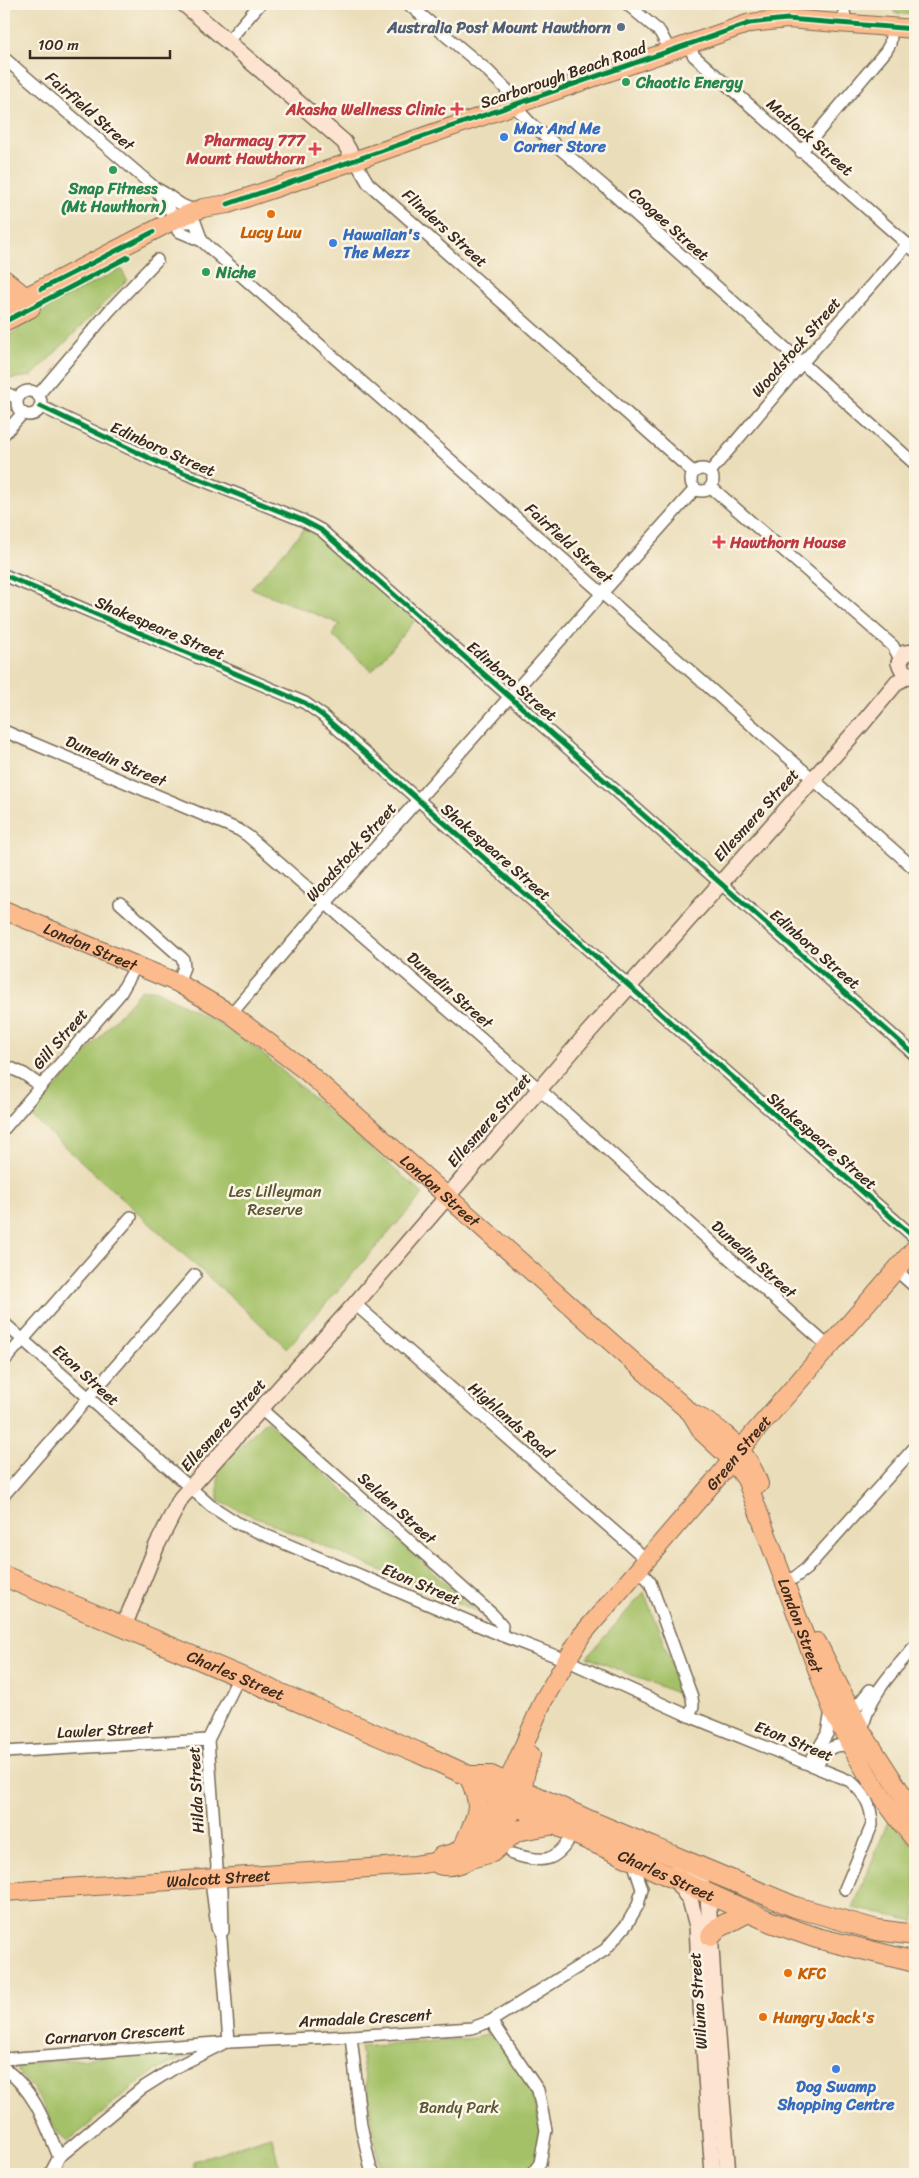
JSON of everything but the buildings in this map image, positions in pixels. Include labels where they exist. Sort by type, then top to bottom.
[{"type":"highway","name":"Charles Street","points":[[4,1576],[417,1752],[469,1776],[485,1790],[511,1794],[657,1849],[811,1912],[877,1930],[915,1935]]},
{"type":"highway","points":[[469,1776],[478,1795],[479,1804],[469,1852],[492,1852],[516,1831],[564,1829]]},
{"type":"highway","name":"Charles Street","points":[[511,1794],[564,1829],[636,1869],[676,1881],[789,1929],[915,1962]]},
{"type":"highway","points":[[711,1936],[718,1928],[748,1912]]},
{"type":"main road","name":"Flinders Street","points":[[184,4],[344,142],[355,161]]},
{"type":"main road","name":"Scarborough Beach Road","points":[[4,322],[16,304],[196,216],[750,24],[787,19],[915,29]]},
{"type":"main road","points":[[4,279],[16,304]]},
{"type":"main road","name":"Ellesmere Street","points":[[124,1626],[157,1545],[176,1506],[190,1488],[355,1304],[539,1089],[813,778],[905,664]]},
{"type":"main road","name":"London Street","points":[[4,910],[178,983],[231,1014],[306,1072],[690,1413],[710,1422],[758,1480],[832,1709],[878,1791],[915,1840]]},
{"type":"main road","name":"Green Street","points":[[511,1794],[525,1769],[553,1704],[566,1660],[581,1636],[915,1248]]},
{"type":"main road","name":"London Street","points":[[790,1580],[862,1732],[915,1814]]},
{"type":"main road","name":"Walcott Street","points":[[4,1892],[434,1862],[441,1866],[454,1865],[469,1852],[494,1840],[511,1794]]},
{"type":"main road","points":[[657,1849],[687,1869],[701,1883],[708,1895]]},
{"type":"main road","name":"Wiluna Street","points":[[676,1881],[690,1900],[696,1920],[711,2059],[728,2174]]},
{"type":"main road","name":"Wiluna Street","points":[[708,1895],[711,1936],[713,2174]]},
{"type":"street","points":[[228,41],[260,4]]},
{"type":"street","name":"Coogee Street","points":[[408,4],[422,8],[514,97],[519,111],[530,123],[915,464]]},
{"type":"street","points":[[627,4],[660,32],[670,51]]},
{"type":"street","points":[[843,4],[846,24]]},
{"type":"street","points":[[801,152],[886,51],[890,44],[892,28]]},
{"type":"street","name":"Matlock Street","points":[[688,45],[694,56],[801,152],[912,247]]},
{"type":"street","name":"Fairfield Street","points":[[4,58],[155,188],[166,193],[196,216],[202,241]]},
{"type":"street","name":"Flinders Street","points":[[355,161],[373,188],[693,472]]},
{"type":"street","name":"Fairfield Street","points":[[155,188],[177,225],[202,241],[915,869]]},
{"type":"street","name":"Woodstock Street","points":[[710,472],[802,363],[912,247]]},
{"type":"street","points":[[39,400],[33,391],[25,391],[18,398],[17,407],[22,413],[32,414],[39,400],[109,311],[157,260]]},
{"type":"street","points":[[4,392],[18,398]]},
{"type":"street","name":"Edinboro Street","points":[[39,400],[164,465],[302,520],[321,530],[915,1055]]},
{"type":"street","points":[[4,434],[22,413]]},
{"type":"street","points":[[703,468],[710,472],[713,477],[711,487],[703,491],[695,489],[690,481],[693,472],[703,468]]},
{"type":"street","points":[[711,487],[905,664]]},
{"type":"street","name":"Woodstock Street","points":[[231,1014],[326,903],[695,489]]},
{"type":"street","name":"Shakespeare Street","points":[[4,575],[305,703],[322,715],[915,1238]]},
{"type":"street","name":"Dunedin Street","points":[[4,731],[239,830],[248,836],[539,1089],[829,1348]]},
{"type":"street","points":[[120,903],[182,959],[184,966],[178,983]]},
{"type":"street","name":"Gill Street","points":[[4,1129],[120,994],[136,966]]},
{"type":"street","points":[[4,1065],[24,1074],[41,1086]]},
{"type":"street","points":[[4,1361],[131,1217]]},
{"type":"street","points":[[896,1270],[915,1287]]},
{"type":"street","points":[[4,1495],[195,1275]]},
{"type":"street","name":"Highlands Road","points":[[355,1304],[643,1565],[692,1697],[693,1706],[689,1716]]},
{"type":"street","name":"Eton Street","points":[[4,1324],[211,1506],[239,1524],[501,1635],[566,1660],[689,1716],[850,1781],[862,1792],[868,1803],[872,1814],[872,1824],[845,1889]]},
{"type":"street","name":"Selden Street","points":[[261,1409],[492,1614],[502,1625],[501,1635]]},
{"type":"street","points":[[790,1580],[806,1569],[915,1447]]},
{"type":"street","points":[[862,1732],[872,1701],[887,1678],[915,1646]]},
{"type":"street","name":"Hilda Street","points":[[228,2042],[221,1938],[223,1928],[222,1890],[214,1877],[217,1867],[208,1740],[239,1677]]},
{"type":"street","points":[[842,1693],[855,1694],[870,1690],[887,1678]]},
{"type":"street","points":[[813,1766],[830,1749],[839,1744],[853,1749],[850,1723],[853,1715],[870,1690]]},
{"type":"street","points":[[813,1766],[827,1734],[832,1709]]},
{"type":"street","name":"Lawler Street","points":[[4,1752],[208,1740]]},
{"type":"street","points":[[512,1854],[532,1860],[550,1859],[561,1853],[564,1829]]},
{"type":"street","name":"Armadale Crescent","points":[[57,2169],[120,2105],[157,2077],[228,2042],[472,2028],[491,2021],[605,1950],[627,1924],[638,1904],[642,1889],[636,1869]]},
{"type":"street","points":[[491,2021],[538,2090],[546,2130],[540,2164],[532,2174]]},
{"type":"street","points":[[352,2036],[361,2125],[371,2170],[374,2174]]},
{"type":"street","name":"Carnarvon Crescent","points":[[4,2059],[228,2042]]},
{"type":"street","points":[[4,2068],[33,2097],[47,2124],[57,2169]]},
{"type":"green space","points":[[902,4],[915,4],[915,15],[894,13],[895,9]]},
{"type":"green space","points":[[121,269],[127,280],[32,376],[9,379],[4,377],[4,339],[59,301]]},
{"type":"green space","points":[[306,527],[315,531],[416,619],[372,671],[332,635],[340,624],[251,588]]},
{"type":"green space","name":"Les Lilleyman Reserve","points":[[141,990],[155,990],[216,1022],[256,1048],[423,1194],[287,1348],[31,1116]]},
{"type":"green space","points":[[266,1420],[476,1611],[218,1501],[218,1470]]},
{"type":"green space","points":[[644,1592],[684,1696],[587,1657]]},
{"type":"green space","points":[[889,1819],[915,1848],[915,1921],[853,1908]]},
{"type":"green space","name":"Bandy Park","points":[[493,2033],[531,2089],[541,2129],[537,2159],[526,2174],[385,2174],[379,2164],[360,2047],[474,2038]]},
{"type":"green space","points":[[195,2049],[196,2053],[163,2067],[145,2078],[67,2141],[57,2134],[44,2106],[32,2087],[21,2077],[17,2068],[21,2064]]},
{"type":"green space","points":[[270,2136],[272,2137],[281,2174],[202,2174],[193,2167],[194,2161]]},
{"type":"cycle path","points":[[228,204],[750,23],[787,19],[915,29]]},
{"type":"cycle path","points":[[41,289],[153,232]]},
{"type":"cycle path","points":[[4,322],[128,257]]},
{"type":"cycle path","points":[[40,406],[164,465],[302,520],[321,530],[915,1055]]},
{"type":"cycle path","points":[[4,575],[305,703],[322,715],[915,1238]]},
{"type":"place","name":"Australia Post Mount Hawthorn","points":[[621,27]]},
{"type":"place","name":"Chaotic Energy","points":[[626,82]]},
{"type":"place","name":"Akasha Wellness Clinic","points":[[457,109]]},
{"type":"place","name":"Max And Me Corner Store","points":[[504,137]]},
{"type":"place","name":"Pharmacy 777 Mount Hawthorn","points":[[315,149]]},
{"type":"place","name":"Snap Fitness (Mt Hawthorn)","points":[[113,170]]},
{"type":"place","name":"Lucy Luu","points":[[271,214]]},
{"type":"place","name":"Hawaiian's The Mezz","points":[[333,243]]},
{"type":"place","name":"Niche","points":[[206,272]]},
{"type":"place","name":"Hawthorn House","points":[[719,542]]},
{"type":"place","name":"KFC","points":[[788,1973]]},
{"type":"place","name":"Hungry Jack's","points":[[763,2017]]},
{"type":"place","name":"Dog Swamp Shopping Centre","points":[[836,2069]]}]
